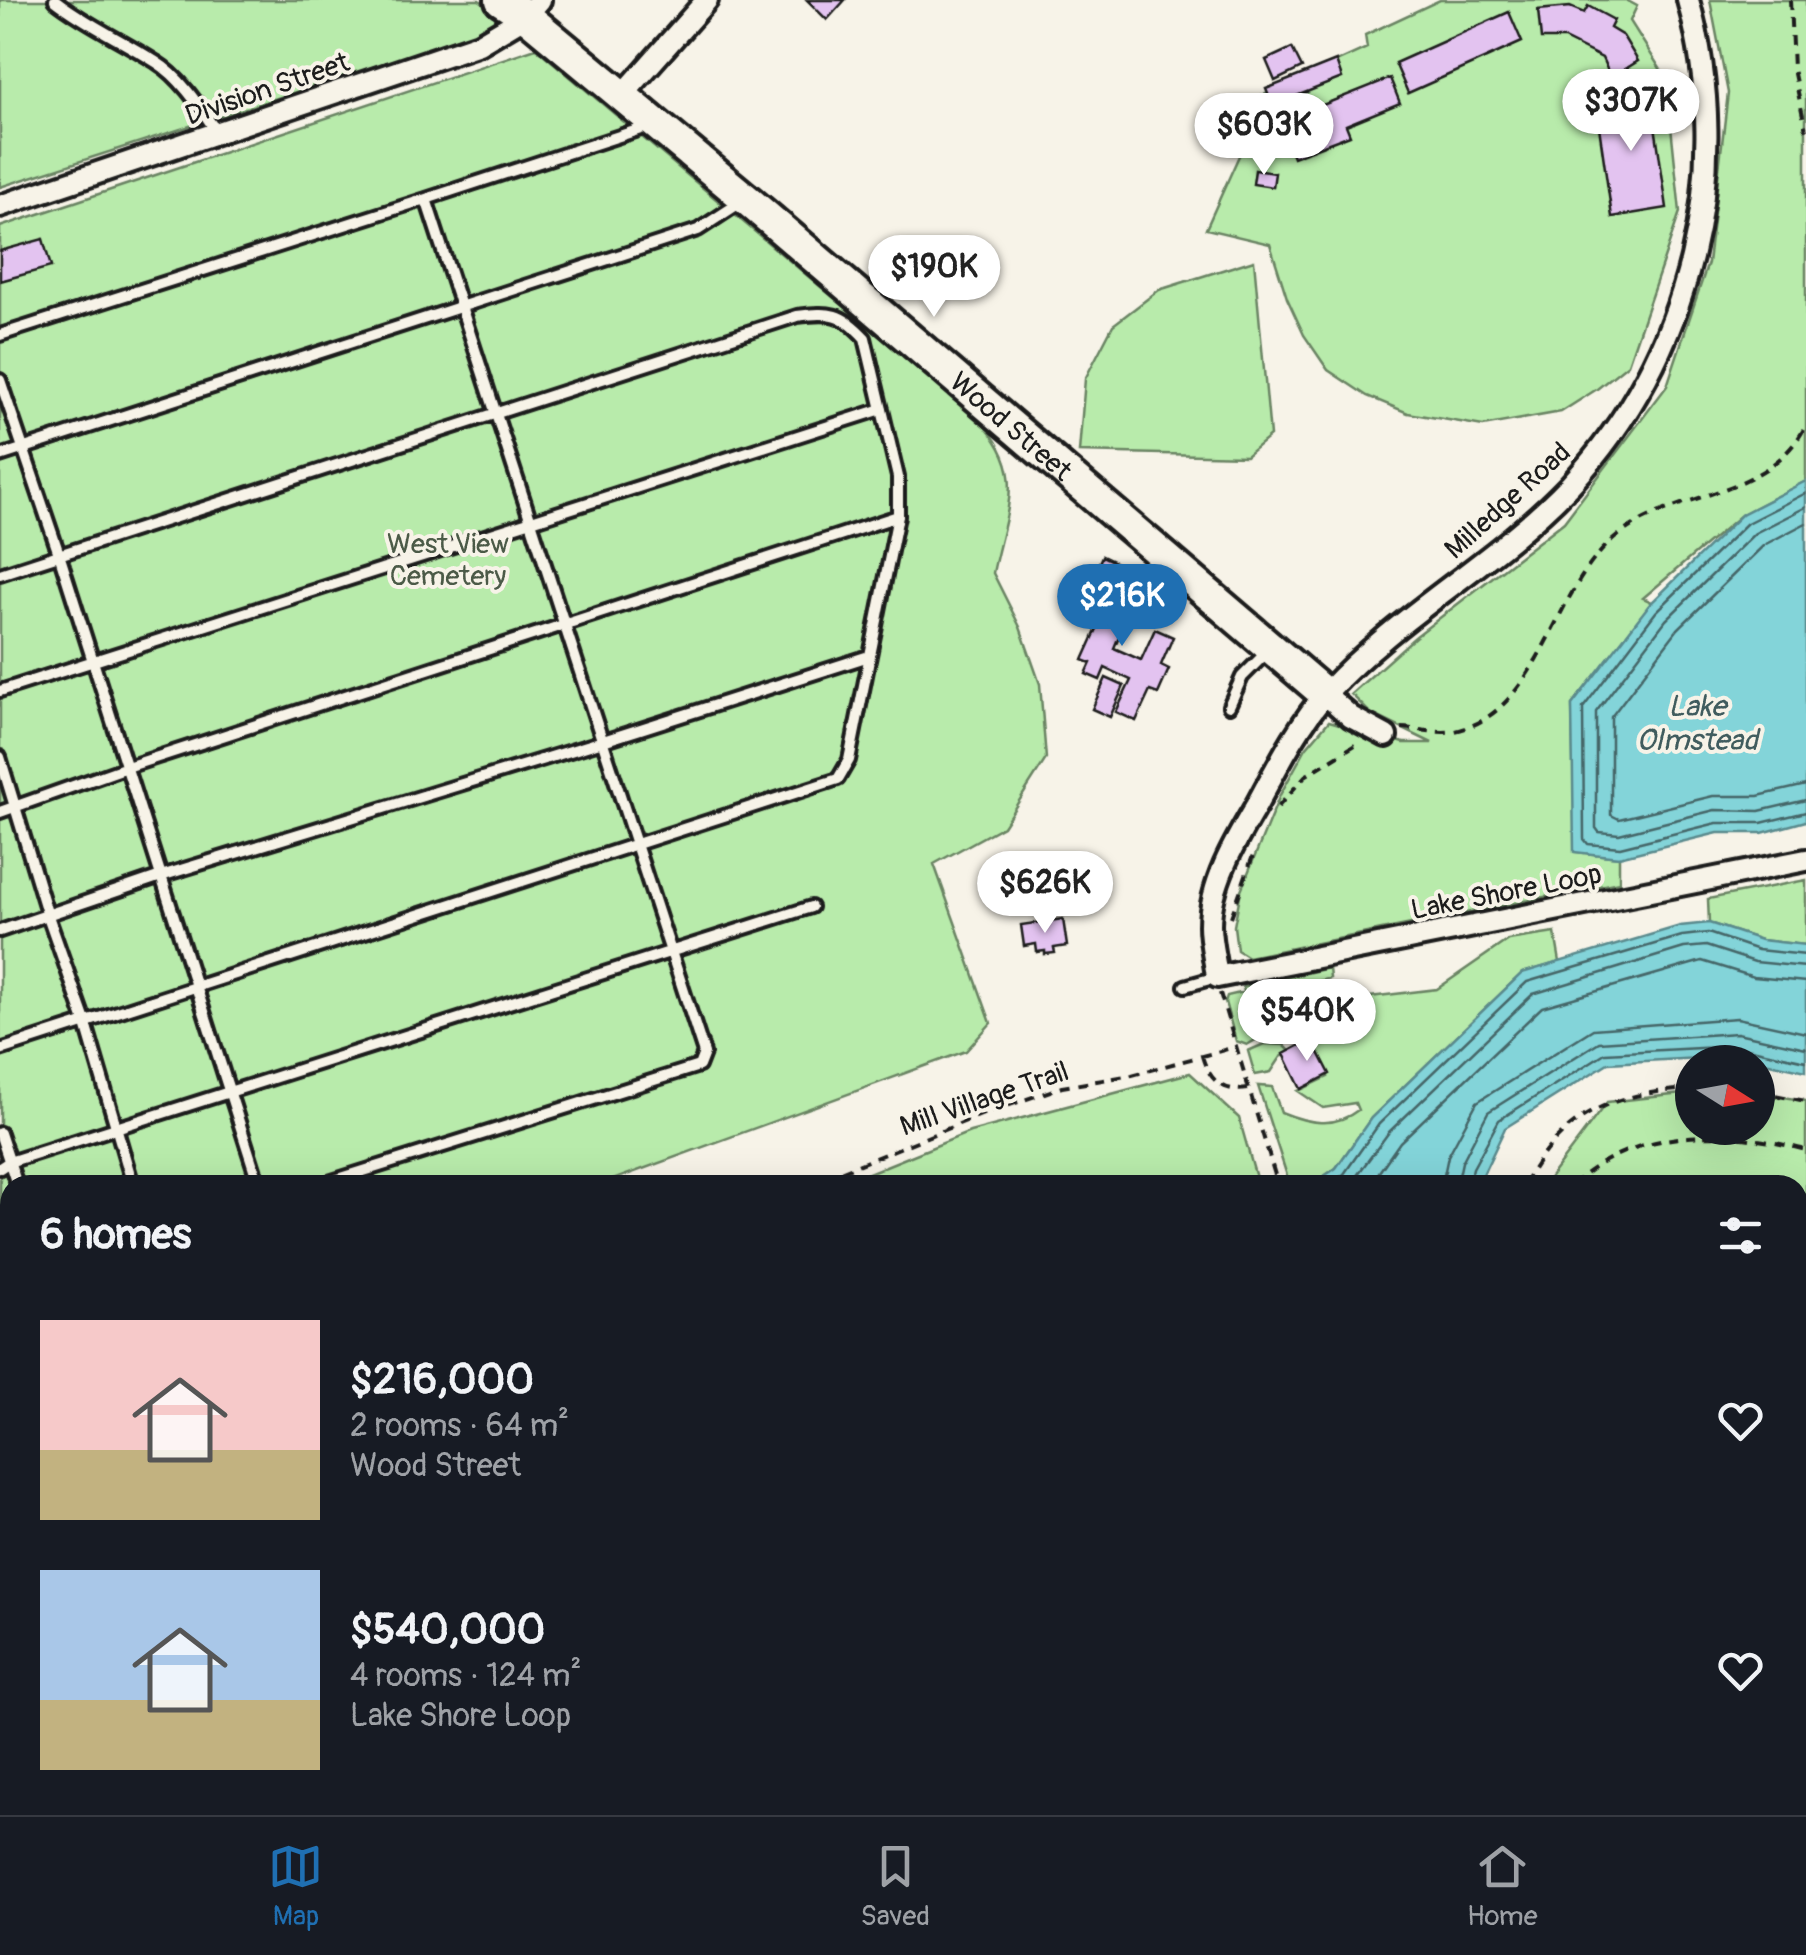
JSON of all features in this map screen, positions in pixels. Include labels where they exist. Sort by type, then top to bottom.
[{"type":"street","points":[[622,96],[707,0]]},
{"type":"street","name":"Milledge Road","points":[[1224,984],[1210,924],[1212,905],[1228,858],[1278,764],[1325,694],[1359,660],[1503,547],[1567,488],[1600,450],[1662,348],[1684,294],[1700,229],[1708,156],[1704,94],[1688,0]]},
{"type":"street","name":"Division Street","points":[[0,206],[479,44],[522,5]]},
{"type":"street","name":"Wood Street","points":[[522,5],[622,96],[1351,717],[1394,732]]},
{"type":"street","name":"Lake Shore Loop","points":[[1224,984],[1806,860]]},
{"type":"lane","points":[[55,0],[84,24],[160,64],[197,103],[218,134]]},
{"type":"lane","points":[[0,336],[656,124]]},
{"type":"lane","points":[[352,1175],[699,1066],[704,1054],[426,199]]},
{"type":"lane","points":[[0,456],[698,230],[746,199]]},
{"type":"lane","points":[[0,574],[797,316],[830,312],[850,322],[865,338],[898,477],[898,516],[850,760],[838,780],[0,1050]]},
{"type":"lane","points":[[0,380],[256,1175]]},
{"type":"lane","points":[[0,691],[882,409]]},
{"type":"lane","points":[[0,812],[898,516]]},
{"type":"lane","points":[[1228,706],[1242,677],[1271,648]]},
{"type":"lane","points":[[0,931],[161,876],[869,656]]},
{"type":"lane","points":[[0,758],[86,1024],[130,1175]]},
{"type":"lane","points":[[0,1133],[5,1165],[810,907]]},
{"type":"lane","points":[[1185,986],[1224,984]]},
{"type":"path","points":[[1790,0],[1793,69],[1806,130]]},
{"type":"path","points":[[1270,816],[1306,776],[1358,743],[1394,732],[1450,732],[1497,712],[1522,682],[1590,564],[1614,538],[1652,513],[1714,494],[1763,471],[1795,446],[1806,425]]},
{"type":"path","points":[[1228,926],[1257,845]]},
{"type":"path","points":[[1224,984],[1220,993],[1275,1175]]},
{"type":"path","name":"Mill Village Trail","points":[[833,1175],[1062,1087],[1132,1075],[1235,1047]]},
{"type":"path","points":[[1202,1056],[1209,1074],[1222,1086],[1248,1090]]},
{"type":"path","points":[[1531,1175],[1559,1137],[1583,1115],[1608,1102],[1675,1091]]},
{"type":"path","points":[[1775,1096],[1806,1102]]},
{"type":"path","points":[[1584,1175],[1627,1149],[1664,1140],[1740,1136],[1806,1150]]},
{"type":"green space","points":[[0,0],[479,0],[496,11],[495,28],[0,187]]},
{"type":"green space","points":[[1440,0],[1626,0],[1637,6],[1630,21],[1666,78],[1680,212],[1628,364],[1561,412],[1483,426],[1408,413],[1367,396],[1328,370],[1304,335],[1270,244],[1206,229],[1251,129],[1248,102],[1367,48],[1365,35]]},
{"type":"green space","points":[[1710,0],[1806,0],[1806,481],[1742,514],[1643,598],[1652,602],[1572,705],[1575,852],[1619,857],[1619,882],[1248,957],[1237,950],[1234,926],[1241,890],[1280,795],[1306,748],[1329,721],[1404,743],[1432,743],[1370,713],[1351,694],[1415,637],[1564,522],[1667,386],[1708,263],[1728,93]]},
{"type":"green space","name":"West View Cemetery","points":[[536,48],[977,418],[1004,456],[1010,491],[993,573],[1020,627],[1040,684],[1046,759],[1003,826],[934,864],[991,1023],[966,1051],[626,1175],[0,1175],[0,227]]},
{"type":"green space","points":[[1254,260],[1270,436],[1246,456],[1079,452],[1085,379],[1113,325],[1159,290]]},
{"type":"green space","points":[[1806,880],[1806,945],[1761,940],[1709,923],[1708,899]]},
{"type":"green space","points":[[1555,933],[1560,962],[1522,973],[1371,1118],[1336,1168],[1326,1175],[1287,1175],[1258,1086],[1272,1087],[1281,1112],[1301,1119],[1330,1122],[1358,1110],[1355,1103],[1323,1108],[1298,1091],[1328,1077],[1309,1039],[1297,1040],[1288,1016],[1303,991],[1320,985],[1319,1003],[1437,989],[1508,940]]},
{"type":"green space","points":[[1329,968],[1330,978],[1298,987],[1264,1033],[1247,1045],[1236,1041],[1225,1002],[1227,996],[1244,992],[1243,987]]},
{"type":"green space","points":[[1264,1044],[1284,1045],[1291,1052],[1281,1057],[1271,1072],[1255,1075],[1248,1051]]},
{"type":"green space","points":[[1190,1073],[1239,1118],[1255,1175],[864,1175],[970,1132]]},
{"type":"green space","points":[[1675,1095],[1675,1145],[1775,1145],[1775,1095],[1806,1101],[1806,1175],[1552,1175],[1607,1102]]},
{"type":"water","name":"Lake Olmstead","points":[[1806,481],[1806,821],[1762,833],[1718,833],[1619,857],[1574,852],[1572,705],[1649,605],[1742,514]]},
{"type":"water","points":[[1709,923],[1761,940],[1806,945],[1806,1071],[1775,1064],[1775,1045],[1675,1045],[1675,1059],[1608,1063],[1505,1128],[1483,1175],[1326,1175],[1336,1168],[1371,1118],[1522,973],[1680,926]]},
{"type":"building","points":[[807,0],[845,0],[827,20]]},
{"type":"building","points":[[1588,6],[1614,20],[1610,28],[1623,36],[1638,61],[1611,78],[1602,58],[1564,39],[1541,39],[1538,10],[1570,7],[1584,13]]},
{"type":"building","points":[[1509,12],[1522,42],[1408,93],[1395,63]]},
{"type":"building","points":[[1292,48],[1302,68],[1275,81],[1266,60]]},
{"type":"building","points":[[1336,61],[1342,78],[1289,99],[1295,116],[1390,78],[1400,103],[1346,125],[1350,135],[1308,151],[1304,147],[1306,152],[1293,157],[1266,89]]},
{"type":"building","points":[[1650,91],[1667,208],[1612,217],[1595,99]]},
{"type":"building","points":[[1255,170],[1275,173],[1273,187],[1253,184]]},
{"type":"building","points":[[43,239],[51,267],[0,281],[0,251]]},
{"type":"building","points":[[1102,556],[1117,563],[1099,604],[1109,608],[1106,616],[1124,624],[1114,648],[1141,660],[1155,629],[1173,637],[1161,665],[1169,669],[1158,694],[1150,691],[1136,721],[1116,712],[1131,680],[1105,668],[1100,680],[1086,674],[1091,663],[1083,660],[1100,622],[1078,612]]},
{"type":"building","points":[[1106,678],[1124,686],[1110,717],[1092,709]]},
{"type":"building","points":[[1063,919],[1067,946],[1045,954],[1037,952],[1036,944],[1024,946],[1021,925]]},
{"type":"building","points":[[1312,1039],[1330,1074],[1301,1089],[1284,1054]]}]
